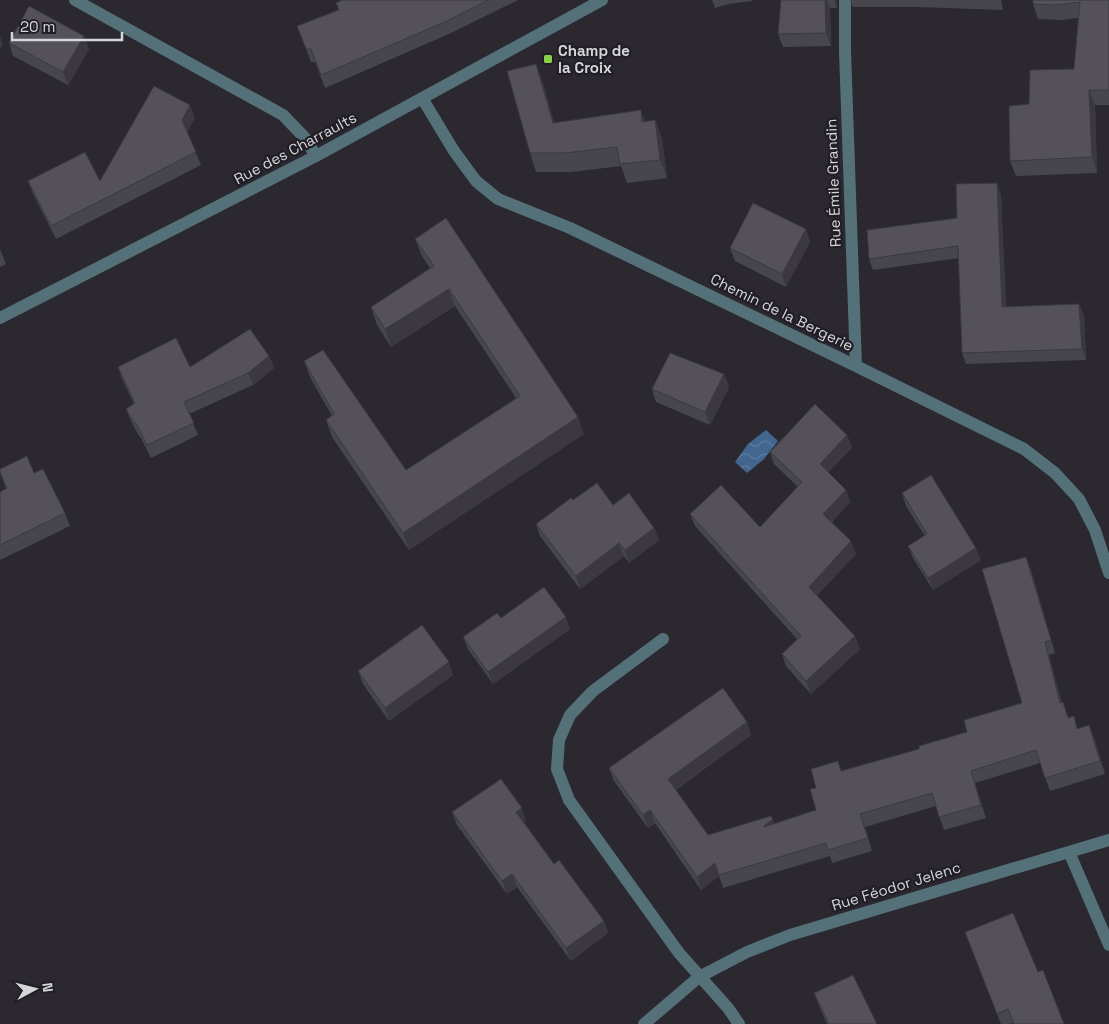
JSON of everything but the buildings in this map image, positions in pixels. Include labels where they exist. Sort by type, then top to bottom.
[{"type":"street","points":[[75,0],[283,115],[305,138],[316,156]]},
{"type":"street","name":"Rue des Charraults","points":[[0,318],[316,156],[602,0]]},
{"type":"street","name":"Rue Émile Grandin","points":[[845,0],[845,51],[856,366]]},
{"type":"street","name":"Chemin de la Bergerie","points":[[422,98],[454,150],[476,181],[498,199],[570,228],[1024,449],[1055,473],[1079,499],[1095,530],[1109,573]]},
{"type":"street","points":[[663,639],[593,691],[570,715],[559,740],[557,770],[569,800],[656,923],[699,977],[728,1008],[739,1024]]},
{"type":"street","name":"Rue Féodor Jelenc","points":[[644,1024],[699,977],[747,952],[790,935],[1109,840]]},
{"type":"street","points":[[1069,852],[1109,945]]},
{"type":"water","points":[[766,430],[778,441],[764,459],[747,473],[735,462],[748,444]]},
{"type":"place","name":"Champ de la Croix","points":[[548,59]]}]
